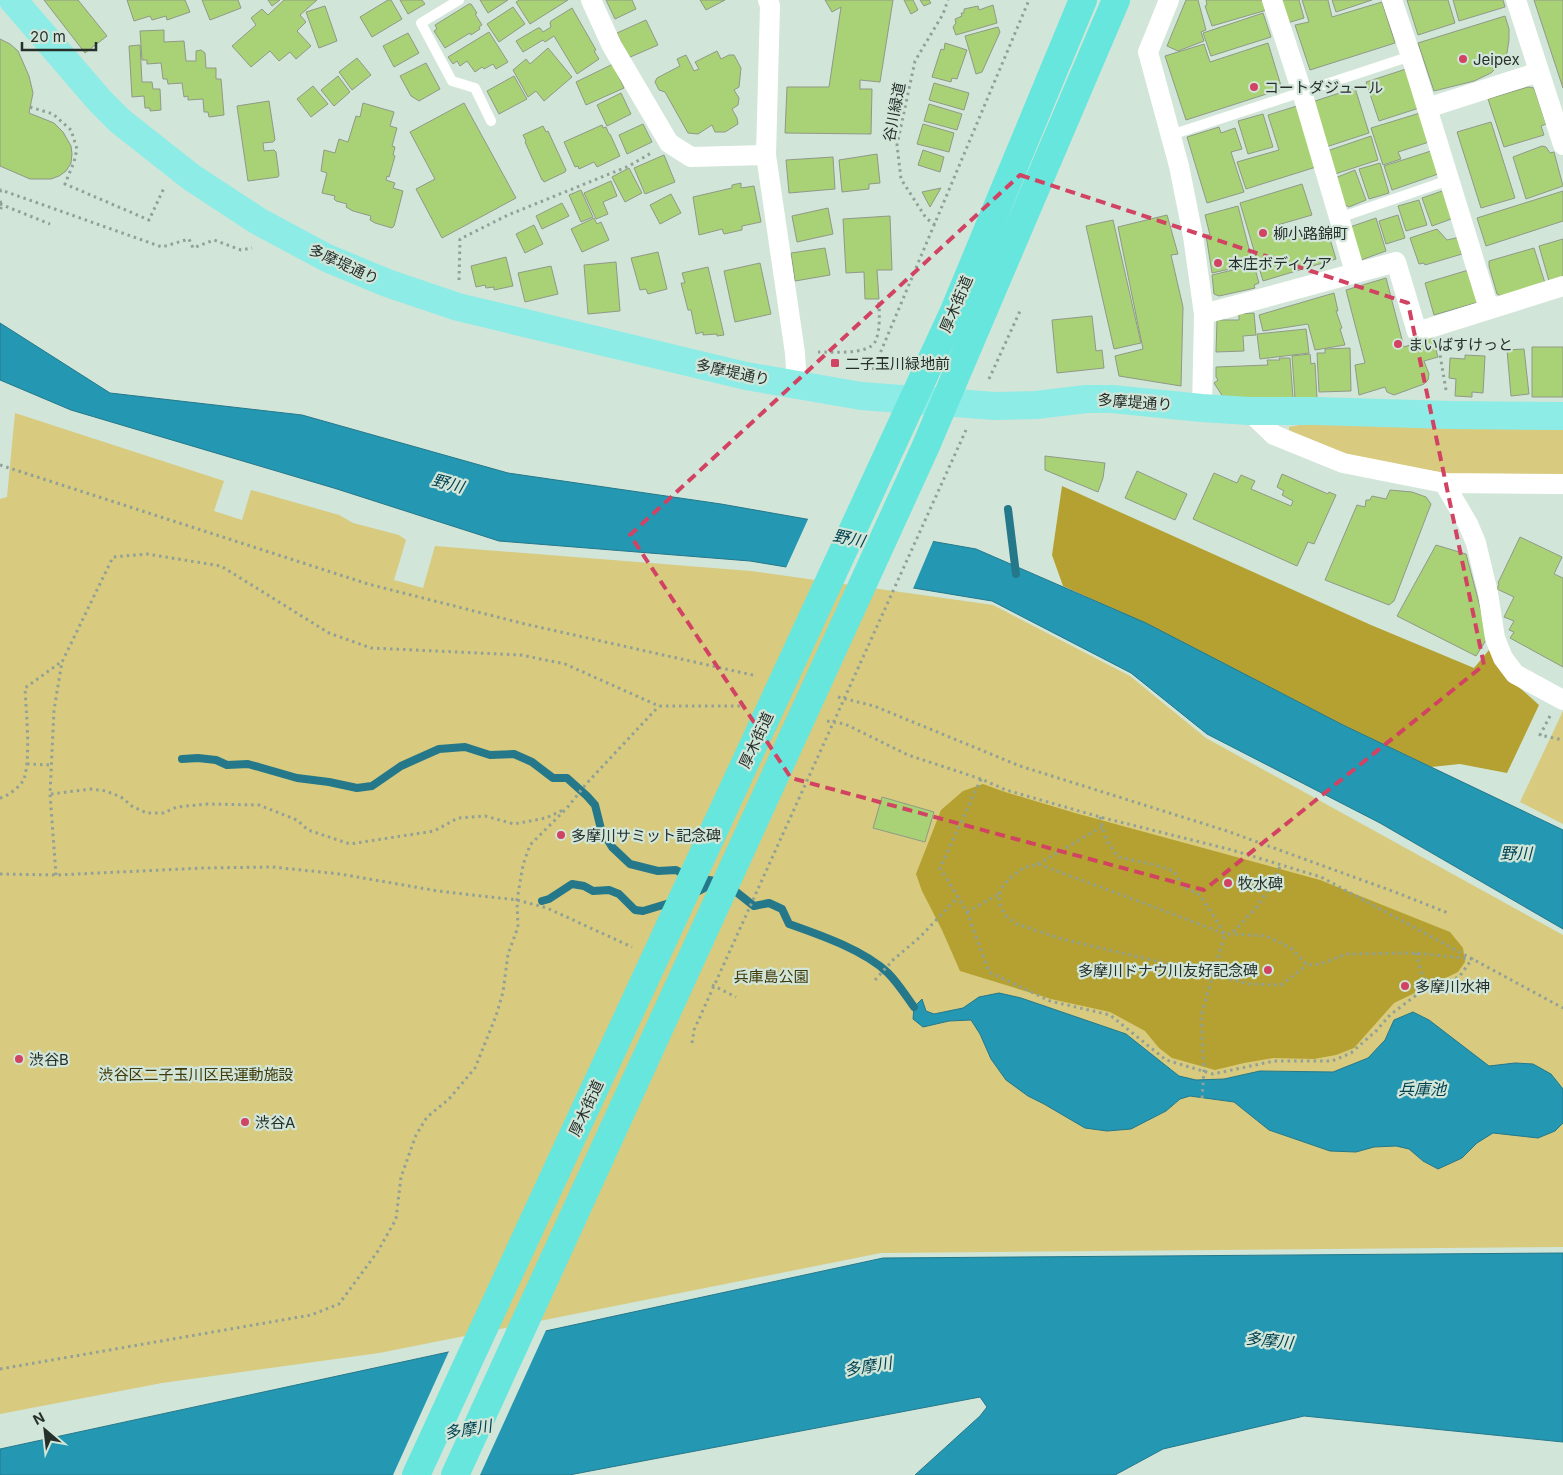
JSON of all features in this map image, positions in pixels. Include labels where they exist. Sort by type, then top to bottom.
[{"type":"highway","name":"厚木街道","points":[[416,1475],[954,311],[1083,0]]},
{"type":"highway","name":"厚木街道","points":[[455,1475],[925,448],[1116,0]]},
{"type":"main road","name":"多摩堤通り","points":[[13,0],[100,101],[120,121],[191,177],[258,221],[327,258],[387,283],[458,307],[746,376],[862,396],[995,406],[1036,405],[1112,398],[1249,411],[1563,416]]},
{"type":"street","points":[[591,0],[612,46],[669,143],[691,158],[766,154]]},
{"type":"street","points":[[768,0],[770,6],[766,154],[795,352],[797,386]]},
{"type":"street","points":[[1169,0],[1148,52],[1171,136],[1193,236],[1204,314],[1202,408]]},
{"type":"street","points":[[1272,0],[1302,92],[1355,272]]},
{"type":"street","points":[[1392,0],[1412,56],[1489,309]]},
{"type":"street","points":[[1516,0],[1563,145]]},
{"type":"street","points":[[1427,108],[1539,72]]},
{"type":"street","points":[[1204,314],[1396,262],[1417,332],[1563,286]]},
{"type":"street","points":[[1249,411],[1274,435],[1343,463],[1444,483],[1563,484]]},
{"type":"street","points":[[1444,483],[1468,524],[1476,543],[1488,593],[1495,638],[1503,658],[1515,674],[1563,700]]},
{"type":"lane","points":[[459,0],[421,23],[452,80],[475,88],[490,121]]},
{"type":"lane","points":[[1171,136],[1412,56]]},
{"type":"lane","points":[[1339,218],[1449,180]]},
{"type":"path","name":"谷川緑道","points":[[935,225],[926,218],[902,178],[897,145],[915,62],[943,14],[948,0]]},
{"type":"path","points":[[862,396],[1029,0]]},
{"type":"path","points":[[30,107],[53,114],[71,130],[77,149],[65,184],[149,220],[166,185]]},
{"type":"path","points":[[458,307],[460,239],[508,215],[629,166],[669,143]]},
{"type":"path","points":[[0,192],[1,190],[162,246],[189,238],[193,248],[214,240],[241,250],[254,248],[258,243]]},
{"type":"path","points":[[0,211],[1,203],[50,224]]},
{"type":"path","points":[[795,352],[859,351],[868,349],[875,342],[878,326],[879,298]]},
{"type":"path","points":[[987,384],[1020,311]]},
{"type":"path","points":[[1436,326],[1450,415]]},
{"type":"path","points":[[692,1043],[694,1030],[966,429]]},
{"type":"path","points":[[0,465],[368,584],[525,624],[761,677]]},
{"type":"path","points":[[0,798],[4,798],[23,782],[27,764],[25,688],[62,662],[54,710],[50,794],[56,875]]},
{"type":"path","points":[[836,697],[874,706],[1020,766],[1227,832],[1448,913]]},
{"type":"path","points":[[0,1368],[312,1316],[339,1304],[378,1251],[396,1219],[401,1177],[416,1135],[427,1117],[449,1099],[475,1068],[496,1016],[503,992],[508,954],[518,927],[517,900],[523,865],[530,845],[568,808],[586,784],[659,706]]},
{"type":"path","points":[[1540,735],[1563,740]]},
{"type":"path","points":[[27,764],[51,765]]},
{"type":"path","points":[[980,779],[940,868],[967,912],[989,972],[1050,1001],[1110,1015],[1166,1060],[1213,1074],[1274,1061],[1332,1061],[1351,1053],[1390,1015],[1420,993],[1459,977],[1472,959],[1416,953],[1347,954],[1320,964],[1307,965],[1281,985],[1248,984],[1062,939],[1017,924],[1005,914],[999,903],[999,894],[1009,879],[1023,868],[1038,864],[1103,826]]},
{"type":"path","points":[[50,794],[91,789],[106,790],[120,797],[133,808],[147,813],[163,813],[177,808],[208,804],[259,805],[297,820],[308,830],[350,844],[434,831],[458,818],[485,816],[514,824],[546,818],[568,808]]},
{"type":"path","points":[[1100,817],[1106,840],[1118,857],[1174,871],[1182,886],[1200,895],[1225,934]]},
{"type":"path","points":[[1038,864],[1225,934],[1266,936],[1292,948],[1307,965]]},
{"type":"path","points":[[1231,934],[1256,908],[1281,865]]},
{"type":"path","points":[[0,874],[56,875],[204,868],[272,868],[340,874],[438,891],[517,900],[547,908],[640,951]]},
{"type":"path","points":[[967,912],[999,894]]},
{"type":"path","points":[[875,980],[958,897]]},
{"type":"path","points":[[1202,1098],[1204,1071],[1201,1015],[1225,934]]},
{"type":"path","points":[[1416,953],[1421,972],[1431,989]]},
{"type":"path","points":[[710,984],[736,997]]},
{"type":"highlighted area","points":[[1020,175],[1408,303],[1484,665],[1204,890],[791,778],[630,535]]},
{"type":"green space","points":[[15,413],[224,481],[214,511],[242,520],[251,490],[339,515],[353,523],[399,535],[406,540],[394,580],[423,588],[435,546],[751,571],[993,605],[1130,676],[1206,738],[1563,935],[1563,1247],[881,1253],[379,1353],[162,1383],[0,1414],[0,499],[7,497]]},
{"type":"green space","points":[[1305,424],[1563,430],[1563,476],[1463,475],[1370,463],[1291,433],[1289,430],[1289,427]]},
{"type":"green space","points":[[1563,711],[1563,824],[1520,802]]},
{"type":"shaded area","points":[[1062,486],[1371,625],[1474,668],[1489,650],[1511,680],[1539,705],[1507,773],[1460,764],[1431,767],[1343,725],[1151,626],[1063,586],[1052,555]]},
{"type":"shaded area","points":[[983,784],[1075,813],[1320,880],[1450,932],[1463,948],[1465,962],[1458,972],[1394,1003],[1354,1048],[1336,1055],[1314,1059],[1273,1058],[1215,1070],[1172,1058],[1159,1048],[1145,1031],[1110,1012],[1051,999],[960,971],[922,891],[916,874],[941,810],[963,791]]},
{"type":"water","name":"野川","points":[[0,323],[110,393],[302,415],[508,473],[721,504],[976,549],[1146,623],[1343,725],[1563,830],[1563,929],[1380,823],[1207,734],[1131,673],[992,601],[750,561],[499,541],[337,489],[71,410],[0,380]]},
{"type":"water","name":"兵庫池","points":[[999,993],[1021,998],[1126,1034],[1179,1076],[1196,1080],[1224,1079],[1260,1071],[1333,1072],[1368,1058],[1385,1040],[1394,1020],[1413,1012],[1429,1020],[1489,1066],[1515,1063],[1533,1064],[1551,1074],[1563,1089],[1563,1123],[1555,1131],[1538,1138],[1493,1133],[1477,1143],[1462,1158],[1438,1169],[1423,1161],[1409,1149],[1396,1146],[1374,1147],[1356,1152],[1330,1151],[1269,1130],[1234,1102],[1190,1096],[1180,1099],[1166,1111],[1131,1129],[1107,1131],[1085,1128],[1028,1096],[1006,1080],[991,1059],[980,1034],[971,1020],[949,1021],[923,1027],[913,1019],[914,1007],[922,999],[926,1011],[934,1014],[963,1008],[979,997]]},
{"type":"water","name":"多摩川","points":[[1563,1253],[1563,1442],[1304,1416],[1163,1449],[1115,1475],[915,1475],[980,1416],[987,1407],[980,1397],[569,1475],[0,1475],[0,1449],[883,1258]]},
{"type":"pier","points":[[809,517],[934,539],[912,591],[785,570]]},
{"type":"pier","points":[[547,1328],[480,1475],[393,1475],[450,1349]]},
{"type":"building","points":[[44,0],[78,0],[107,36],[85,53]]},
{"type":"building","points":[[127,0],[185,0],[190,12],[167,20],[166,16],[152,20],[150,16],[134,21]]},
{"type":"building","points":[[202,0],[238,0],[241,8],[210,20]]},
{"type":"building","points":[[268,0],[280,0],[272,6]]},
{"type":"building","points":[[284,0],[317,0],[300,15],[306,22],[297,31],[311,46],[296,59],[290,52],[279,61],[270,51],[251,67],[232,46],[256,25],[251,18],[262,9],[268,15]]},
{"type":"building","points":[[391,0],[402,19],[372,37],[360,17]]},
{"type":"building","points":[[400,0],[422,0],[425,4],[408,14]]},
{"type":"building","points":[[480,0],[508,0],[488,13]]},
{"type":"building","points":[[519,0],[568,0],[530,24],[516,2]]},
{"type":"building","points":[[606,0],[632,0],[636,9],[615,19]]},
{"type":"building","points":[[700,0],[725,0],[706,10]]},
{"type":"building","points":[[825,0],[893,0],[880,82],[860,80],[860,89],[872,89],[871,134],[785,133],[787,87],[829,87],[841,7],[832,12]]},
{"type":"building","points":[[904,0],[913,0],[918,10],[911,14]]},
{"type":"building","points":[[920,0],[929,0],[931,3],[924,6]]},
{"type":"building","points":[[1186,0],[1198,0],[1206,30],[1201,32],[1204,41],[1178,51],[1167,46]]},
{"type":"building","points":[[1206,0],[1263,0],[1267,10],[1212,26],[1205,6],[1207,5]]},
{"type":"building","points":[[1278,0],[1299,0],[1304,18],[1284,24]]},
{"type":"building","points":[[1302,0],[1328,0],[1332,17],[1382,2],[1395,43],[1310,70],[1295,25],[1309,22]]},
{"type":"building","points":[[1332,0],[1372,0],[1336,12]]},
{"type":"building","points":[[1407,0],[1448,0],[1455,23],[1418,35]]},
{"type":"building","points":[[1453,0],[1503,0],[1505,7],[1459,21]]},
{"type":"building","points":[[1534,0],[1563,0],[1563,88]]},
{"type":"building","points":[[469,4],[477,13],[475,14],[482,25],[479,27],[480,29],[445,48],[434,31],[437,29],[435,25]]},
{"type":"building","points":[[993,5],[997,23],[956,35],[953,27],[956,23],[955,19],[962,16],[961,13],[964,13],[964,9],[978,6],[979,10]]},
{"type":"building","points":[[325,6],[337,41],[319,48],[306,12]]},
{"type":"building","points":[[513,7],[525,24],[499,42],[487,24]]},
{"type":"building","points":[[572,8],[596,50],[594,51],[599,59],[577,74],[554,36],[523,52],[516,41],[538,28],[543,32],[551,27],[551,21]]},
{"type":"building","points":[[1263,13],[1271,37],[1211,56],[1203,33]]},
{"type":"building","name":"Jeipex","points":[[1505,16],[1509,29],[1509,40],[1507,53],[1500,64],[1491,73],[1474,81],[1434,91],[1418,43]]},
{"type":"building","points":[[646,20],[658,45],[628,58],[617,33]]},
{"type":"building","points":[[998,27],[1000,32],[982,72],[976,74],[965,36]]},
{"type":"building","points":[[164,30],[164,42],[184,41],[186,61],[196,61],[196,51],[201,50],[205,53],[206,68],[216,68],[216,79],[221,79],[224,115],[209,117],[208,112],[204,112],[203,99],[188,100],[188,96],[184,97],[182,83],[168,84],[167,79],[163,79],[161,63],[147,64],[147,60],[142,60],[140,31]]},
{"type":"building","points":[[489,32],[508,62],[496,69],[493,64],[484,69],[482,67],[475,72],[467,61],[460,66],[457,61],[453,64],[448,57]]},
{"type":"building","points":[[408,33],[419,53],[394,67],[383,46]]},
{"type":"building","points":[[0,39],[18,51],[29,76],[33,93],[29,113],[54,123],[63,132],[71,146],[71,163],[66,171],[59,176],[51,179],[30,179],[0,166]]},
{"type":"building","points":[[945,43],[967,50],[957,79],[952,78],[951,82],[932,77],[941,49],[944,50]]},
{"type":"building","points":[[1268,43],[1282,89],[1186,120],[1165,56],[1204,44],[1210,62]]},
{"type":"building","points":[[140,45],[142,82],[152,82],[153,89],[160,89],[161,110],[150,111],[150,108],[145,108],[144,96],[132,97],[129,46]]},
{"type":"building","points":[[548,48],[572,77],[544,101],[536,91],[528,97],[513,70],[526,59],[530,64]]},
{"type":"building","points":[[717,51],[721,59],[734,55],[741,68],[739,87],[734,90],[739,98],[738,105],[732,109],[738,124],[725,132],[715,132],[712,125],[698,134],[688,133],[665,92],[659,90],[655,82],[657,78],[680,66],[677,59],[686,55],[694,71],[699,69],[695,62]]},
{"type":"building","points":[[357,58],[371,75],[352,90],[339,72]]},
{"type":"building","points":[[426,63],[440,89],[419,101],[411,96],[400,76]]},
{"type":"building","points":[[613,64],[624,88],[586,105],[576,82]]},
{"type":"building","points":[[1406,69],[1419,108],[1379,121],[1366,82]]},
{"type":"building","points":[[338,76],[350,92],[334,106],[321,90]]},
{"type":"building","points":[[514,76],[527,99],[499,114],[487,91]]},
{"type":"building","points":[[934,83],[969,93],[964,110],[929,100]]},
{"type":"building","points":[[313,86],[328,104],[311,117],[297,99]]},
{"type":"building","points":[[1528,87],[1534,88],[1546,124],[1541,126],[1544,135],[1504,147],[1488,99]]},
{"type":"building","points":[[1355,88],[1369,133],[1326,147],[1312,102]]},
{"type":"building","points":[[621,93],[631,114],[607,126],[597,105]]},
{"type":"building","points":[[269,101],[275,140],[263,143],[264,151],[274,150],[276,152],[279,175],[278,177],[248,181],[237,106]]},
{"type":"building","points":[[363,103],[394,112],[390,126],[397,128],[392,146],[395,147],[393,155],[395,156],[389,177],[387,176],[386,180],[395,183],[393,188],[403,191],[392,228],[375,223],[370,220],[371,216],[353,211],[346,207],[347,204],[336,201],[334,199],[335,196],[322,193],[327,173],[321,171],[324,150],[335,153],[339,139],[348,142],[356,116],[360,117]]},
{"type":"building","points":[[464,103],[516,198],[442,238],[416,189],[435,179],[410,132]]},
{"type":"building","points":[[929,104],[962,114],[957,130],[924,121]]},
{"type":"building","points":[[1297,106],[1316,167],[1246,189],[1237,162],[1279,150],[1268,115]]},
{"type":"building","points":[[1420,113],[1429,142],[1398,152],[1401,159],[1383,165],[1371,128]]},
{"type":"building","points":[[1263,114],[1273,147],[1248,154],[1238,121]]},
{"type":"building","points":[[1491,122],[1515,198],[1481,208],[1457,132]]},
{"type":"building","points":[[643,124],[652,142],[627,154],[619,135]]},
{"type":"building","points":[[923,124],[954,133],[949,152],[917,144]]},
{"type":"building","points":[[602,125],[603,128],[606,127],[620,156],[597,167],[594,162],[579,169],[578,166],[575,167],[564,142]]},
{"type":"building","points":[[543,126],[546,132],[548,131],[566,170],[544,182],[523,135]]},
{"type":"building","points":[[1219,127],[1221,133],[1235,128],[1242,149],[1231,152],[1244,192],[1207,203],[1187,137]]},
{"type":"building","points":[[1371,136],[1378,160],[1335,174],[1327,151]]},
{"type":"building","points":[[1542,146],[1546,147],[1550,153],[1554,152],[1563,186],[1526,199],[1513,157]]},
{"type":"building","points":[[923,150],[944,157],[940,172],[918,165]]},
{"type":"building","points":[[1434,150],[1441,173],[1392,190],[1384,166]]},
{"type":"building","points":[[877,154],[880,183],[869,184],[869,189],[842,192],[839,160]]},
{"type":"building","points":[[664,155],[675,182],[645,194],[634,168]]},
{"type":"building","points":[[833,157],[835,189],[789,193],[786,160]]},
{"type":"building","points":[[1380,163],[1389,193],[1369,199],[1359,169]]},
{"type":"building","points":[[629,168],[642,193],[625,202],[612,177]]},
{"type":"building","points":[[1355,170],[1366,200],[1349,207],[1343,204],[1335,178]]},
{"type":"building","points":[[611,181],[617,196],[603,202],[608,214],[596,219],[584,193]]},
{"type":"building","points":[[741,183],[741,188],[754,186],[761,222],[742,226],[742,230],[724,234],[722,229],[699,235],[693,197],[732,188],[732,185]]},
{"type":"building","name":"柳小路錦町","points":[[1302,184],[1312,215],[1274,226],[1279,240],[1326,226],[1336,259],[1263,281],[1240,203]]},
{"type":"building","points":[[941,188],[930,207],[922,192]]},
{"type":"building","points":[[581,190],[593,217],[581,222],[569,195]]},
{"type":"building","points":[[1445,190],[1454,218],[1432,226],[1422,198]]},
{"type":"building","points":[[1563,191],[1563,221],[1486,246],[1477,218]]},
{"type":"building","points":[[671,194],[681,213],[660,224],[650,205]]},
{"type":"building","points":[[1419,200],[1427,225],[1406,231],[1398,206]]},
{"type":"building","points":[[562,203],[569,216],[542,229],[536,216]]},
{"type":"building","points":[[1238,206],[1253,264],[1212,273],[1206,235],[1210,235],[1205,215]]},
{"type":"building","points":[[828,208],[833,234],[797,242],[792,216]]},
{"type":"building","points":[[1167,215],[1178,254],[1171,255],[1183,307],[1181,386],[1119,376],[1115,356],[1143,349],[1118,227]]},
{"type":"building","points":[[1398,215],[1405,238],[1386,244],[1379,221]]},
{"type":"building","points":[[890,216],[892,270],[877,270],[879,299],[865,299],[864,272],[846,273],[843,219]]},
{"type":"building","points":[[594,218],[597,224],[601,222],[609,240],[582,252],[571,229]]},
{"type":"building","points":[[1376,218],[1386,251],[1361,260],[1350,227]]},
{"type":"building","points":[[1113,220],[1141,343],[1114,349],[1086,226]]},
{"type":"building","points":[[534,225],[543,244],[525,253],[516,234]]},
{"type":"building","points":[[1437,229],[1447,240],[1460,237],[1464,248],[1460,251],[1462,254],[1425,265],[1424,263],[1419,264],[1410,238]]},
{"type":"building","points":[[1563,239],[1563,277],[1549,281],[1539,246]]},
{"type":"building","points":[[825,248],[830,275],[795,281],[791,253]]},
{"type":"building","points":[[1534,248],[1545,283],[1501,296],[1497,294],[1489,261]]},
{"type":"building","points":[[658,252],[667,289],[648,294],[646,289],[640,290],[631,258]]},
{"type":"building","points":[[506,257],[513,286],[494,290],[494,287],[486,288],[485,285],[476,287],[471,266]]},
{"type":"building","points":[[616,262],[620,311],[588,314],[584,265]]},
{"type":"building","points":[[760,263],[771,314],[735,322],[724,271]]},
{"type":"building","points":[[1254,265],[1259,283],[1254,285],[1255,288],[1219,296],[1214,294],[1212,275]]},
{"type":"building","points":[[551,266],[558,294],[525,302],[518,273]]},
{"type":"building","points":[[708,267],[724,335],[703,335],[703,332],[696,334],[691,310],[688,310],[681,283],[685,283],[682,273]]},
{"type":"building","points":[[1472,269],[1482,301],[1434,315],[1425,283]]},
{"type":"building","points":[[1386,278],[1404,347],[1432,337],[1438,357],[1424,361],[1429,374],[1428,380],[1424,384],[1394,395],[1387,392],[1385,387],[1359,395],[1355,365],[1365,363],[1346,290]]},
{"type":"building","points":[[1334,293],[1338,311],[1336,311],[1345,345],[1315,350],[1308,324],[1263,331],[1259,315]]},
{"type":"building","points":[[1254,313],[1256,335],[1243,336],[1244,351],[1216,352],[1217,320],[1239,320],[1239,314]]},
{"type":"building","points":[[1092,316],[1096,351],[1102,350],[1104,368],[1057,373],[1052,320]]},
{"type":"building","points":[[1306,329],[1309,353],[1260,359],[1257,334]]},
{"type":"building","points":[[1532,347],[1563,347],[1563,397],[1532,397]]},
{"type":"building","points":[[1350,348],[1351,391],[1319,392],[1317,353],[1325,353],[1325,349]]},
{"type":"building","points":[[1524,349],[1529,394],[1511,396],[1507,350]]},
{"type":"building","points":[[1310,354],[1311,364],[1315,363],[1317,398],[1295,399],[1292,356]]},
{"type":"building","points":[[1465,355],[1485,356],[1483,393],[1472,392],[1472,397],[1455,396],[1456,379],[1449,378],[1450,358],[1465,359]]},
{"type":"building","points":[[1279,358],[1290,358],[1293,398],[1225,400],[1214,383],[1218,380],[1216,377],[1216,367],[1268,365],[1267,360],[1280,360]]},
{"type":"building","points":[[1045,456],[1105,463],[1103,478],[1098,492],[1045,470]]},
{"type":"building","points":[[1137,471],[1187,494],[1175,520],[1125,498]]},
{"type":"building","points":[[1214,473],[1237,483],[1241,475],[1255,481],[1251,489],[1291,506],[1293,501],[1282,495],[1284,491],[1277,487],[1282,474],[1328,494],[1329,492],[1336,495],[1314,544],[1308,542],[1297,566],[1193,519]]},
{"type":"building","points":[[1390,490],[1412,492],[1426,497],[1431,504],[1394,601],[1389,605],[1325,580],[1357,505],[1365,507],[1366,500],[1370,500],[1372,496],[1386,499]]},
{"type":"building","points":[[1520,537],[1562,557],[1554,574],[1563,578],[1563,667],[1510,638],[1514,632],[1509,630],[1514,621],[1504,617],[1514,597],[1497,589],[1498,583]]},
{"type":"building","points":[[1436,545],[1466,554],[1488,637],[1476,656],[1397,616]]},
{"type":"building","points":[[882,797],[934,812],[925,842],[873,828]]},
{"type":"waterway","points":[[1008,509],[1016,574]]},
{"type":"waterway","points":[[182,759],[216,760],[227,765],[248,764],[297,778],[357,788],[372,786],[401,766],[439,749],[465,747],[490,755],[514,754],[532,762],[553,778],[567,778],[587,796],[595,805],[601,829],[612,847],[630,864],[658,871],[676,870],[687,876],[720,882]]},
{"type":"waterway","points":[[693,894],[718,881]]},
{"type":"waterway","points":[[542,901],[549,899],[572,884],[584,886],[593,891],[609,890],[619,894],[635,910],[643,911],[673,902]]},
{"type":"waterway","points":[[730,887],[754,906],[769,903],[782,909],[789,924],[841,944],[867,957],[888,973],[914,1007]]},
{"type":"place","name":"Jeipex","points":[[1463,59]]},
{"type":"place","name":"コートダジュール","points":[[1254,87]]},
{"type":"place","name":"柳小路錦町","points":[[1263,233]]},
{"type":"place","name":"本庄ボディケア","points":[[1218,263]]},
{"type":"place","name":"まいばすけっと","points":[[1398,344]]},
{"type":"place","name":"二子玉川緑地前","points":[[835,363]]},
{"type":"place","name":"多摩川サミット記念碑","points":[[561,835]]},
{"type":"place","name":"牧水碑","points":[[1228,883]]},
{"type":"place","name":"多摩川ドナウ川友好記念碑","points":[[1268,970]]},
{"type":"place","name":"多摩川水神","points":[[1405,986]]},
{"type":"place","name":"渋谷B","points":[[19,1059]]},
{"type":"place","name":"渋谷A","points":[[245,1122]]},
{"type":"park label","name":"兵庫島公園","points":[[771,976]]},
{"type":"park label","name":"渋谷区二子玉川区民運動施設","points":[[196,1074]]}]
